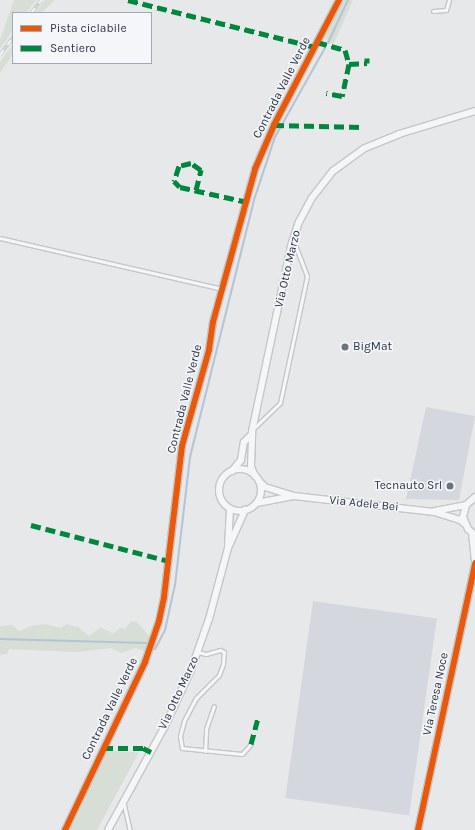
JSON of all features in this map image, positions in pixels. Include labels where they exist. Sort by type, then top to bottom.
[{"type":"street","name":"Contrada Valle Verde","points":[[64,830],[149,652],[153,640],[164,597],[182,446],[222,289],[256,169],[268,136],[339,0]]},
{"type":"street","name":"Via Otto Marzo","points":[[257,479],[251,467],[252,433],[293,240],[311,198],[327,177],[348,159],[365,148],[399,134],[475,111]]},
{"type":"street","name":"Via Otto Marzo","points":[[231,472],[238,465],[244,442],[252,433]]},
{"type":"street","points":[[243,470],[257,479],[265,487],[294,496],[269,499],[245,510],[230,509],[225,504],[220,493],[222,481],[231,472],[243,470]]},
{"type":"street","points":[[256,504],[260,494],[257,479]]},
{"type":"street","name":"Via Adele Bei","points":[[294,496],[434,512],[460,520],[465,524]]},
{"type":"street","points":[[474,534],[465,524],[466,505],[475,497]]},
{"type":"street","name":"Via Adele Bei","points":[[434,512],[466,505]]},
{"type":"street","name":"Via Otto Marzo","points":[[228,548],[230,509]]},
{"type":"street","name":"Via Otto Marzo","points":[[108,830],[174,706],[198,652],[228,548],[245,510]]},
{"type":"street","name":"Via Teresa Noce","points":[[418,830],[475,562],[474,534]]},
{"type":"lane","points":[[433,11],[446,10],[449,0]]},
{"type":"lane","points":[[0,238],[222,289]]},
{"type":"lane","points":[[252,433],[280,403],[307,276],[293,240]]},
{"type":"lane","points":[[198,652],[206,654],[220,650],[224,652],[224,658],[221,671],[196,698],[181,729],[182,748],[242,754],[251,744]]},
{"type":"lane","points":[[204,751],[206,729],[214,706]]},
{"type":"lane","points":[[124,801],[125,818],[130,830]]},
{"type":"shaded area","points":[[14,0],[36,0],[27,12],[12,12],[12,31],[0,49],[0,40]]},
{"type":"shaded area","points":[[45,0],[55,0],[42,12],[36,12]]},
{"type":"shaded area","points":[[342,0],[353,0],[334,43],[328,43],[325,37]]},
{"type":"shaded area","points":[[12,45],[12,55],[0,73],[0,62]]},
{"type":"shaded area","points":[[426,407],[475,416],[459,500],[406,499]]},
{"type":"shaded area","points":[[313,601],[437,618],[409,815],[285,798]]},
{"type":"shaded area","points":[[131,621],[137,622],[150,637],[144,651],[135,648],[121,653],[111,648],[78,652],[9,649],[7,654],[0,655],[0,626],[12,625],[19,631],[31,626],[45,624],[61,628],[66,624],[78,627],[89,636],[101,627],[113,634],[120,628],[125,629]]},
{"type":"shaded area","points":[[109,751],[137,752],[138,754],[97,830],[68,830],[102,754]]},
{"type":"waterway","points":[[328,43],[348,0]]},
{"type":"waterway","points":[[155,649],[165,630],[175,585],[190,457],[254,200],[275,137],[325,48]]},
{"type":"waterway","points":[[0,639],[146,643]]},
{"type":"railway","points":[[32,12],[41,0]]},
{"type":"railway","points":[[0,55],[12,38]]},
{"type":"marked path","points":[[128,0],[315,47]]},
{"type":"marked path","points":[[317,42],[345,50],[349,64],[342,96],[326,93]]},
{"type":"marked path","points":[[349,64],[367,63],[367,58]]},
{"type":"marked path","points":[[274,125],[363,127]]},
{"type":"marked path","points":[[196,190],[201,170],[191,163],[179,166],[174,181],[180,187],[247,202]]},
{"type":"marked path","points":[[31,525],[169,561]]},
{"type":"marked path","points":[[251,744],[258,717]]},
{"type":"marked path","points":[[103,748],[143,748],[151,752]]},
{"type":"cycle path","points":[[65,830],[145,662],[159,621],[164,597],[182,446],[209,350],[213,322],[255,169],[274,125],[339,0]]},
{"type":"cycle path","points":[[418,830],[475,563]]},
{"type":"place","name":"BigMat","points":[[345,347]]},
{"type":"place","name":"Tecnauto Srl","points":[[450,486]]}]
